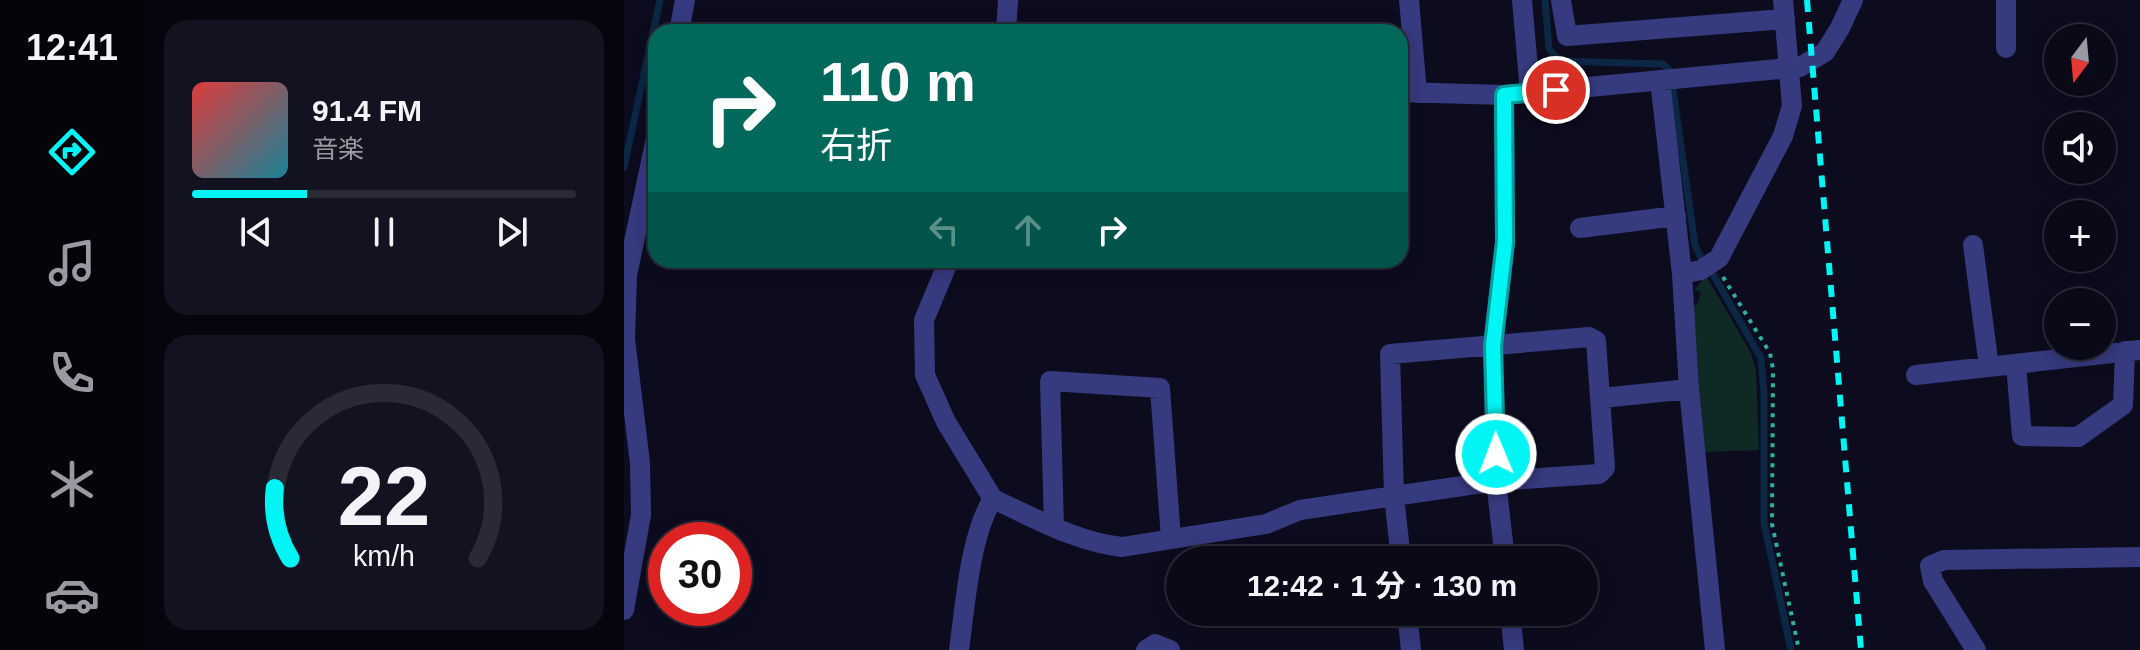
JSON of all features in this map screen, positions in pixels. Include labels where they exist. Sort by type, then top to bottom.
[{"type":"street","points":[[680,24],[685,0]]},
{"type":"street","points":[[1006,24],[1008,0]]},
{"type":"street","points":[[1409,0],[1408,92],[1504,95],[1800,67],[1825,52],[1853,0]]},
{"type":"street","points":[[1522,0],[1530,92]]},
{"type":"street","points":[[1561,0],[1567,36],[1784,10],[1792,106],[1783,136],[1723,253],[1701,270],[1682,274]]},
{"type":"street","points":[[2006,0],[2006,48]]},
{"type":"street","points":[[1660,80],[1682,274],[1689,389],[1715,650]]},
{"type":"street","points":[[1503,546],[1496,481],[1493,346],[1505,242],[1504,95]]},
{"type":"street","points":[[624,610],[641,515],[640,463],[625,339],[626,278],[648,175]]},
{"type":"street","points":[[1580,228],[1676,216]]},
{"type":"street","points":[[1973,245],[1989,367]]},
{"type":"street","points":[[946,268],[924,320],[925,375],[946,422],[993,499],[1098,545],[1122,547],[1266,524],[1300,510],[1394,496],[1496,481],[1599,474],[1605,468],[1596,341],[1589,337],[1390,354],[1394,496],[1399,546]]},
{"type":"street","points":[[1916,375],[2132,350],[2123,405],[2078,437],[2022,436],[2016,364]]},
{"type":"street","points":[[1054,527],[1050,381],[1160,388],[1171,539]]},
{"type":"street","points":[[1602,398],[1689,389]]},
{"type":"street","points":[[959,650],[970,575],[984,512],[993,499]]},
{"type":"street","points":[[1976,650],[1933,581],[1930,566],[1944,560],[2140,557]]},
{"type":"street","points":[[1408,626],[1411,650]]},
{"type":"street","points":[[1511,626],[1514,650]]},
{"type":"street","points":[[1146,650],[1155,644],[1170,650]]},
{"type":"path","points":[[1715,262],[1770,353],[1773,369],[1772,524],[1799,650]]},
{"type":"green space","points":[[1706,276],[1751,353],[1756,371],[1759,450],[1703,452],[1692,305],[1697,305],[1701,292],[1694,290]]},
{"type":"waterway","points":[[655,24],[660,0]]},
{"type":"waterway","points":[[1545,0],[1549,49],[1560,61],[1663,64],[1670,71]]},
{"type":"waterway","points":[[624,167],[648,56]]},
{"type":"waterway","points":[[1673,90],[1695,245],[1702,260]]},
{"type":"waterway","points":[[1714,276],[1761,358],[1764,523],[1791,650]]},
{"type":"railway","points":[[1807,0],[1861,650]]},
{"type":"route","points":[[1496,454],[1493,346],[1505,242],[1504,95],[1556,90]]}]
